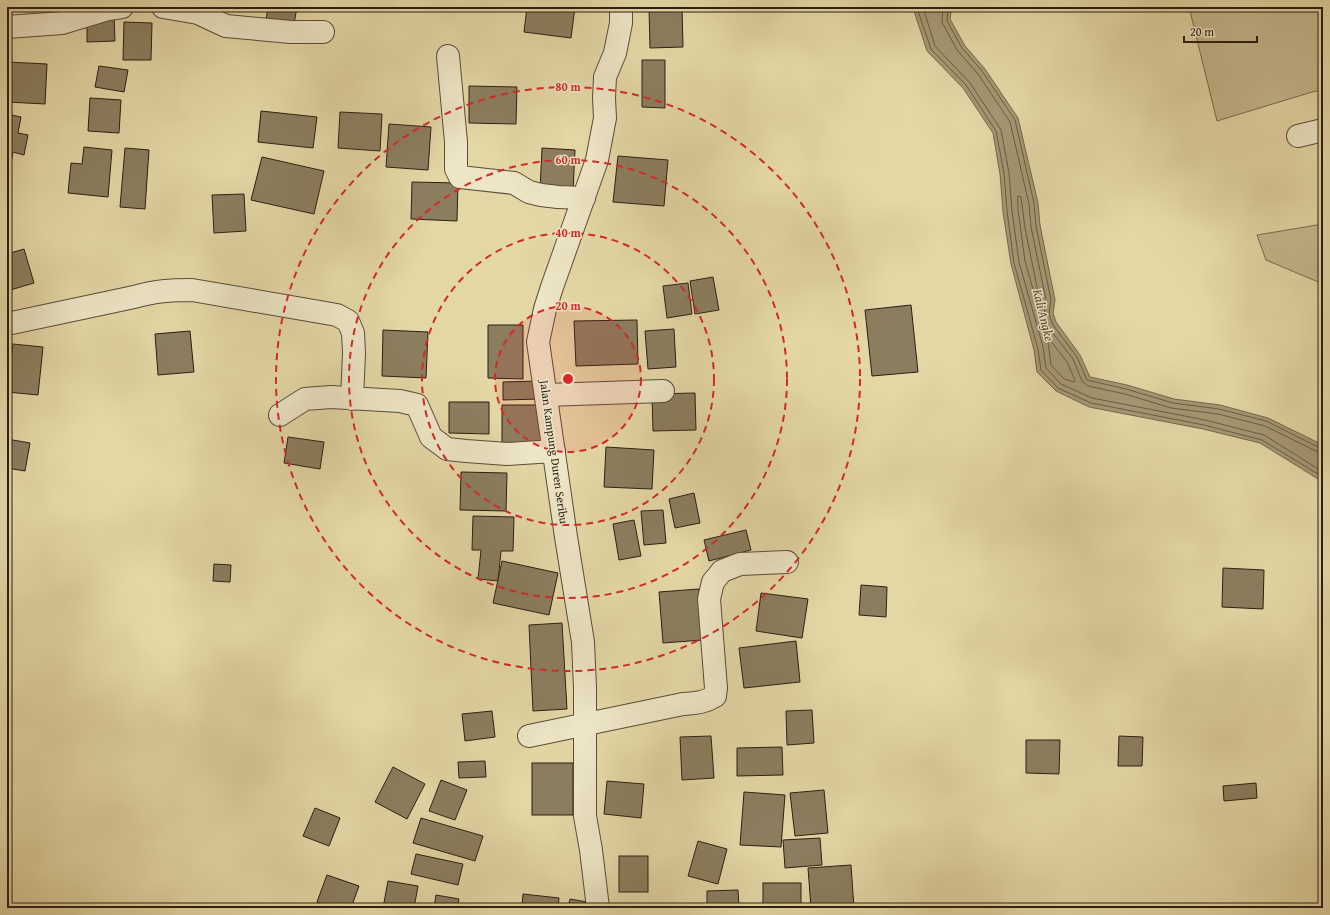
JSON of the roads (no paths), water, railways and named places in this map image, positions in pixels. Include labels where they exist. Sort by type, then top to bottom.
[{"type":"street","points":[[7,27],[62,23],[108,9],[122,7]]},
{"type":"street","points":[[163,7],[198,14],[226,16],[291,32],[323,32]]},
{"type":"street","name":"Jalan Kampung Duren Seribu","points":[[598,908],[585,816],[586,688],[583,642],[566,537],[538,342],[545,309],[552,286],[584,198],[598,153],[605,118],[605,77],[615,53],[621,23],[621,7]]},
{"type":"street","points":[[448,56],[456,142],[456,169],[460,177],[514,183],[533,194],[584,198]]},
{"type":"street","points":[[1298,136],[1323,130]]},
{"type":"street","points":[[7,324],[134,297],[155,291],[171,290],[192,290],[337,316],[348,321],[353,333],[354,353],[352,398]]},
{"type":"street","points":[[546,395],[663,392]]},
{"type":"street","points":[[280,415],[305,399],[331,397],[400,401],[417,405],[431,437],[448,449],[507,454],[554,451]]},
{"type":"street","points":[[528,736],[683,704],[708,701],[715,696],[716,688],[709,599],[713,582],[722,571],[740,564],[787,562]]},
{"type":"water","name":"Kali Angke","points":[[914,7],[952,7],[950,19],[965,46],[985,69],[1018,118],[1038,203],[1040,225],[1055,300],[1053,313],[1056,322],[1080,355],[1090,377],[1127,385],[1174,399],[1220,405],[1268,418],[1323,445],[1323,482],[1260,443],[1203,429],[1089,407],[1056,391],[1037,372],[1034,350],[1011,264],[1003,212],[1000,174],[993,133],[963,88],[927,51]]}]
